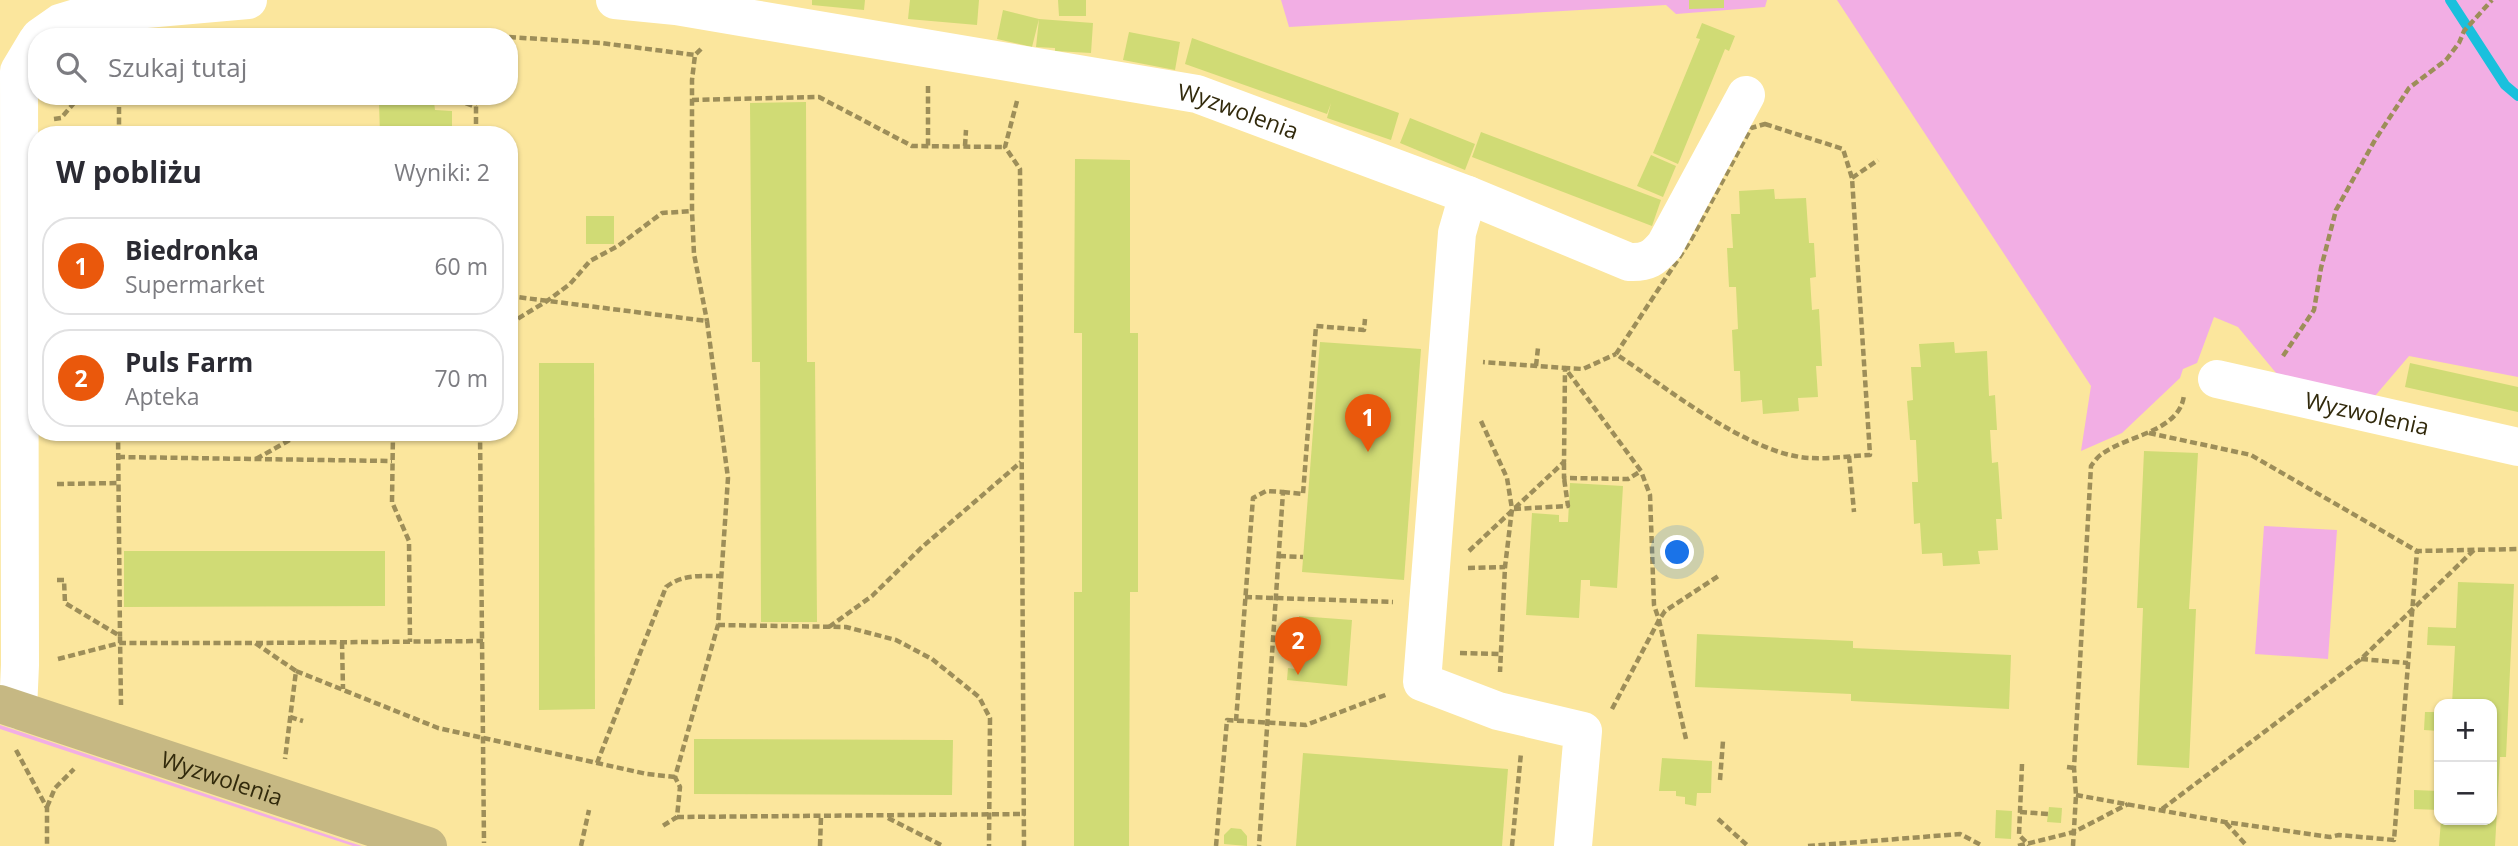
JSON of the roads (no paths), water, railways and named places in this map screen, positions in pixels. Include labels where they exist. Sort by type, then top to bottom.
[{"type":"main road","name":"Wyzwolenia","points":[[10,720],[428,846]]},
{"type":"street","points":[[53,28],[60,23],[89,14],[248,0]]},
{"type":"street","name":"Wyzwolenia","points":[[615,0],[689,8],[1197,94],[1468,195],[1629,262],[1644,263],[1656,257],[1756,110]]},
{"type":"street","points":[[10,720],[19,581],[19,71],[28,56]]},
{"type":"street","points":[[1468,195],[1457,233],[1422,682],[1498,711],[1583,731],[1573,846]]},
{"type":"street","name":"Wyzwolenia","points":[[2200,387],[2271,391],[2518,447]]},
{"type":"waterway","points":[[2450,0],[2505,85],[2518,96]]},
{"type":"place","name":"Biedronka","points":[[1368,452]]},
{"type":"place","name":"Puls Farm","points":[[1298,675]]}]
